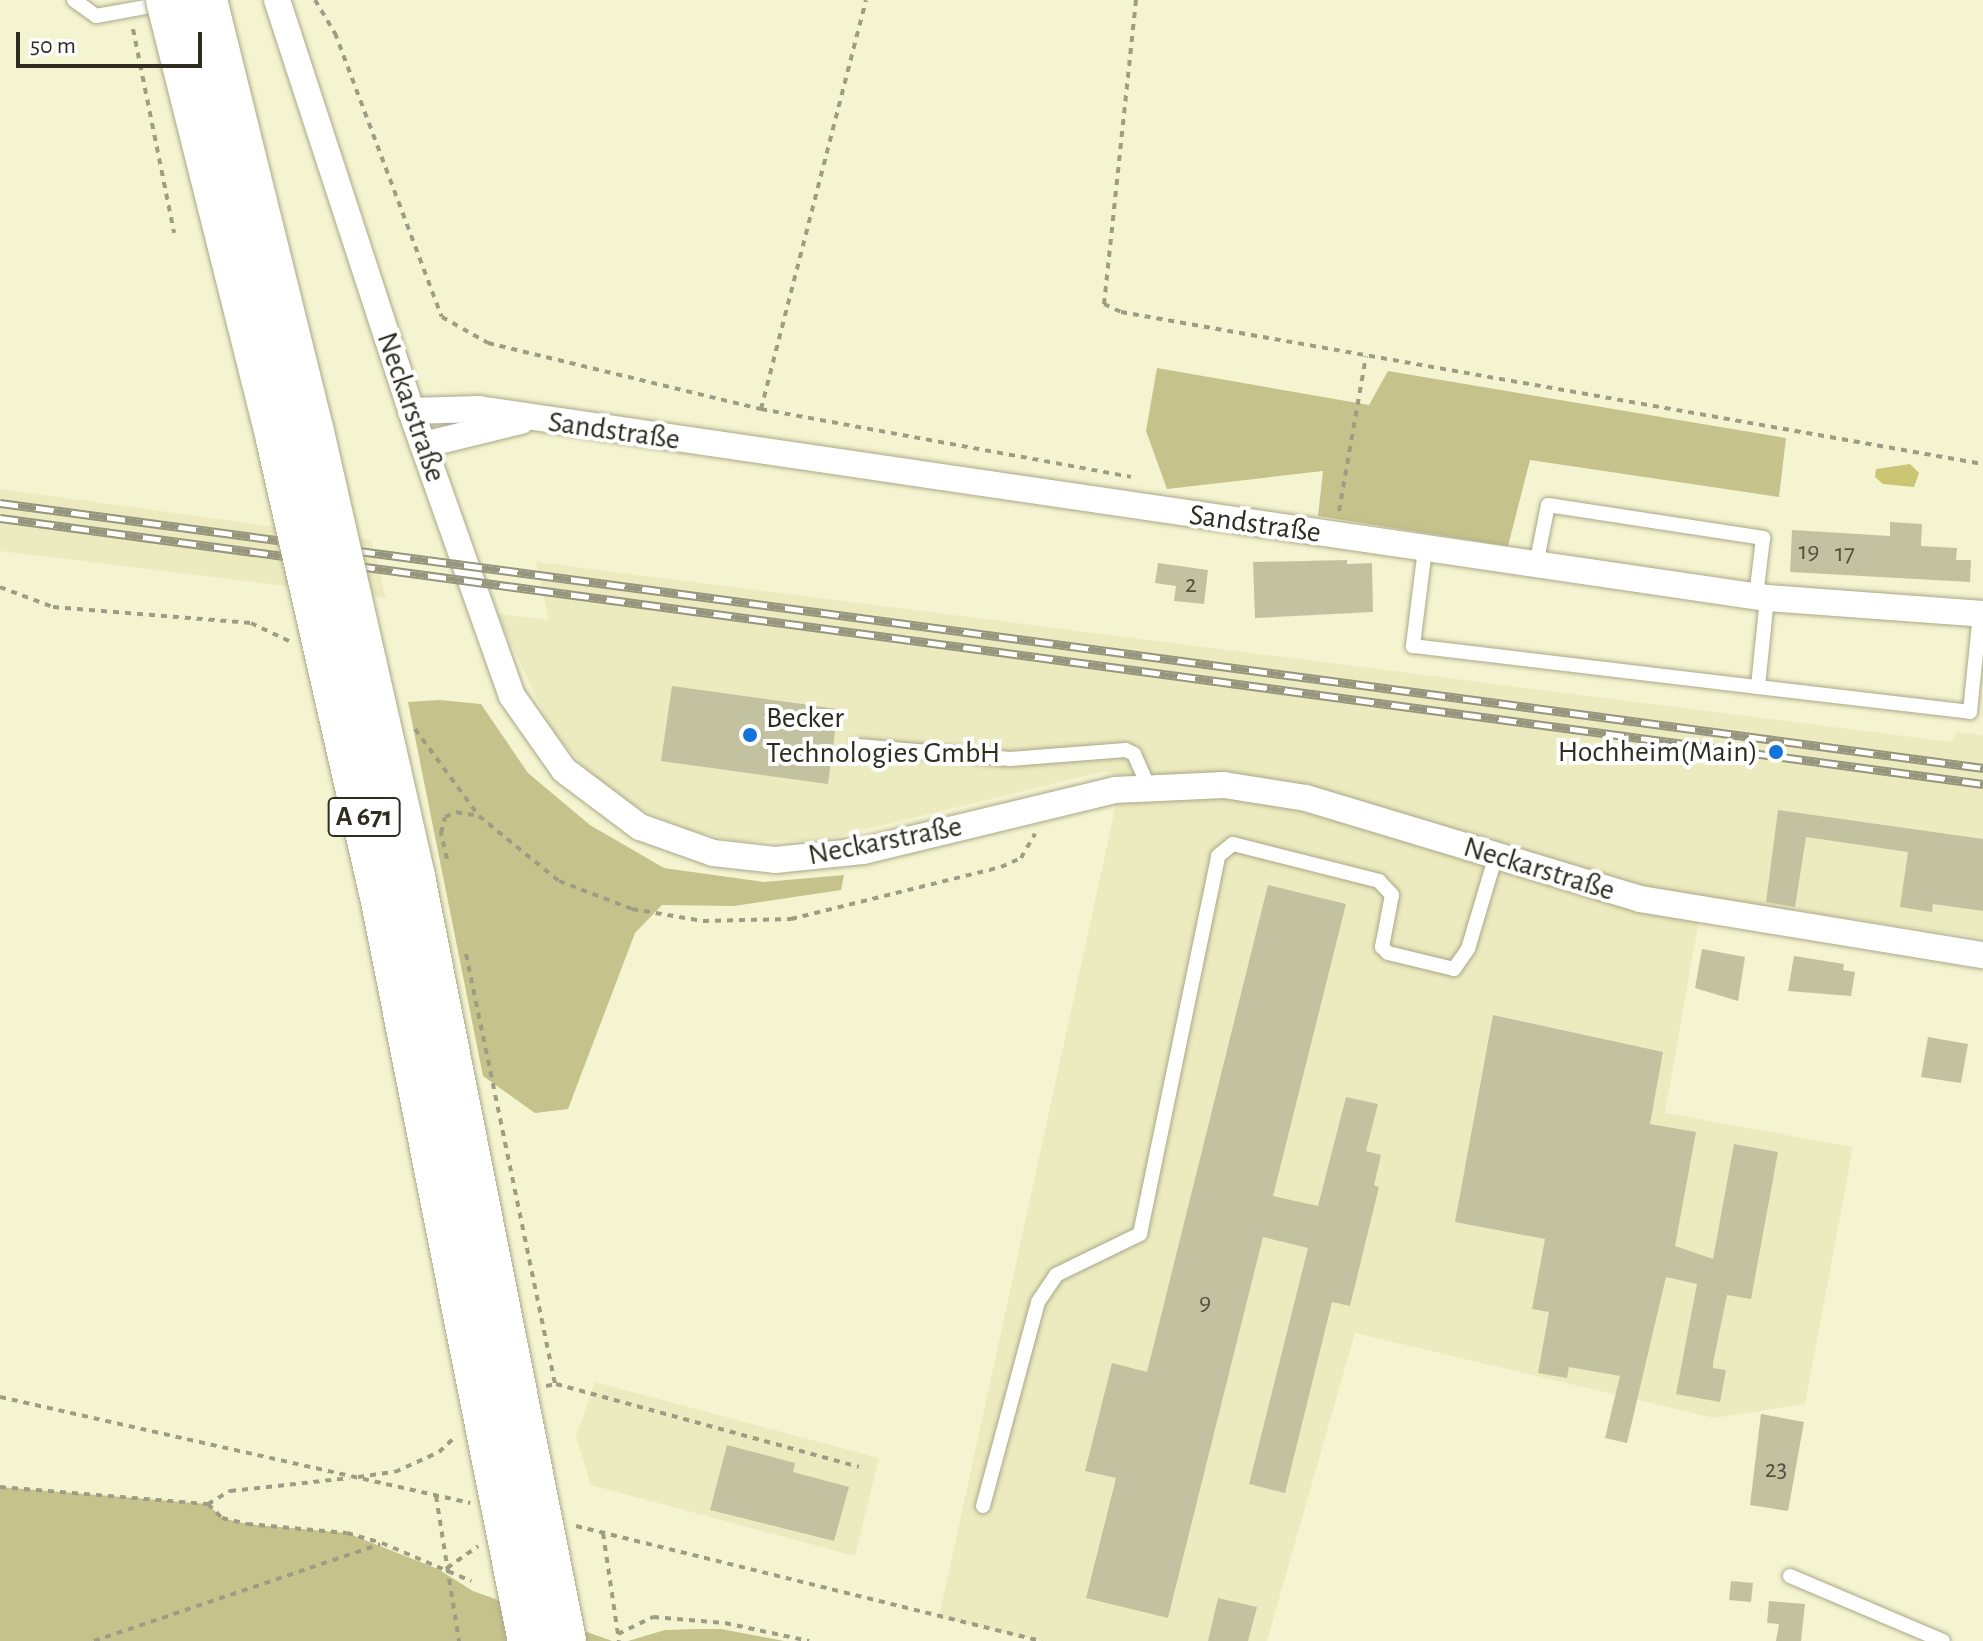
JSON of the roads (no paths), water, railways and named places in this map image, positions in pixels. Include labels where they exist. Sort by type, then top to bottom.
[{"type":"highway","name":"A 671","points":[[205,0],[312,432],[410,862],[564,1641]]},
{"type":"highway","name":"A 671","points":[[148,6],[281,454],[384,906],[530,1641]]},
{"type":"street","name":"Neckarstraße","points":[[277,0],[411,411],[512,696],[564,770],[640,827],[713,853],[775,860],[863,851],[1081,796],[1148,785],[1224,785],[1306,798],[1640,899],[1983,955]]},
{"type":"street","name":"Sandstraße","points":[[411,411],[479,409],[529,419],[1761,597],[1981,614]]},
{"type":"street","name":"Sandstraße","points":[[423,445],[529,419]]},
{"type":"lane","points":[[74,0],[96,16],[180,0]]},
{"type":"lane","points":[[1536,565],[1548,505],[1763,538],[1758,687]]},
{"type":"lane","points":[[1425,549],[1413,646],[1970,712],[1978,690],[1981,614]]},
{"type":"lane","points":[[858,746],[1010,759],[1126,750],[1134,754],[1148,785]]},
{"type":"lane","points":[[983,1506],[1038,1302],[1056,1275],[1140,1234],[1218,856],[1233,844],[1379,881],[1392,895],[1382,947],[1388,953],[1454,969],[1468,949],[1496,855]]},
{"type":"lane","points":[[1790,1576],[1943,1641]]},
{"type":"railway","points":[[0,503],[1983,768]]},
{"type":"railway","points":[[0,518],[1983,784]]},
{"type":"place","name":"Becker Technologies GmbH","points":[[750,735]]},
{"type":"place","name":"Hochheim(Main)","points":[[1776,752]]}]
